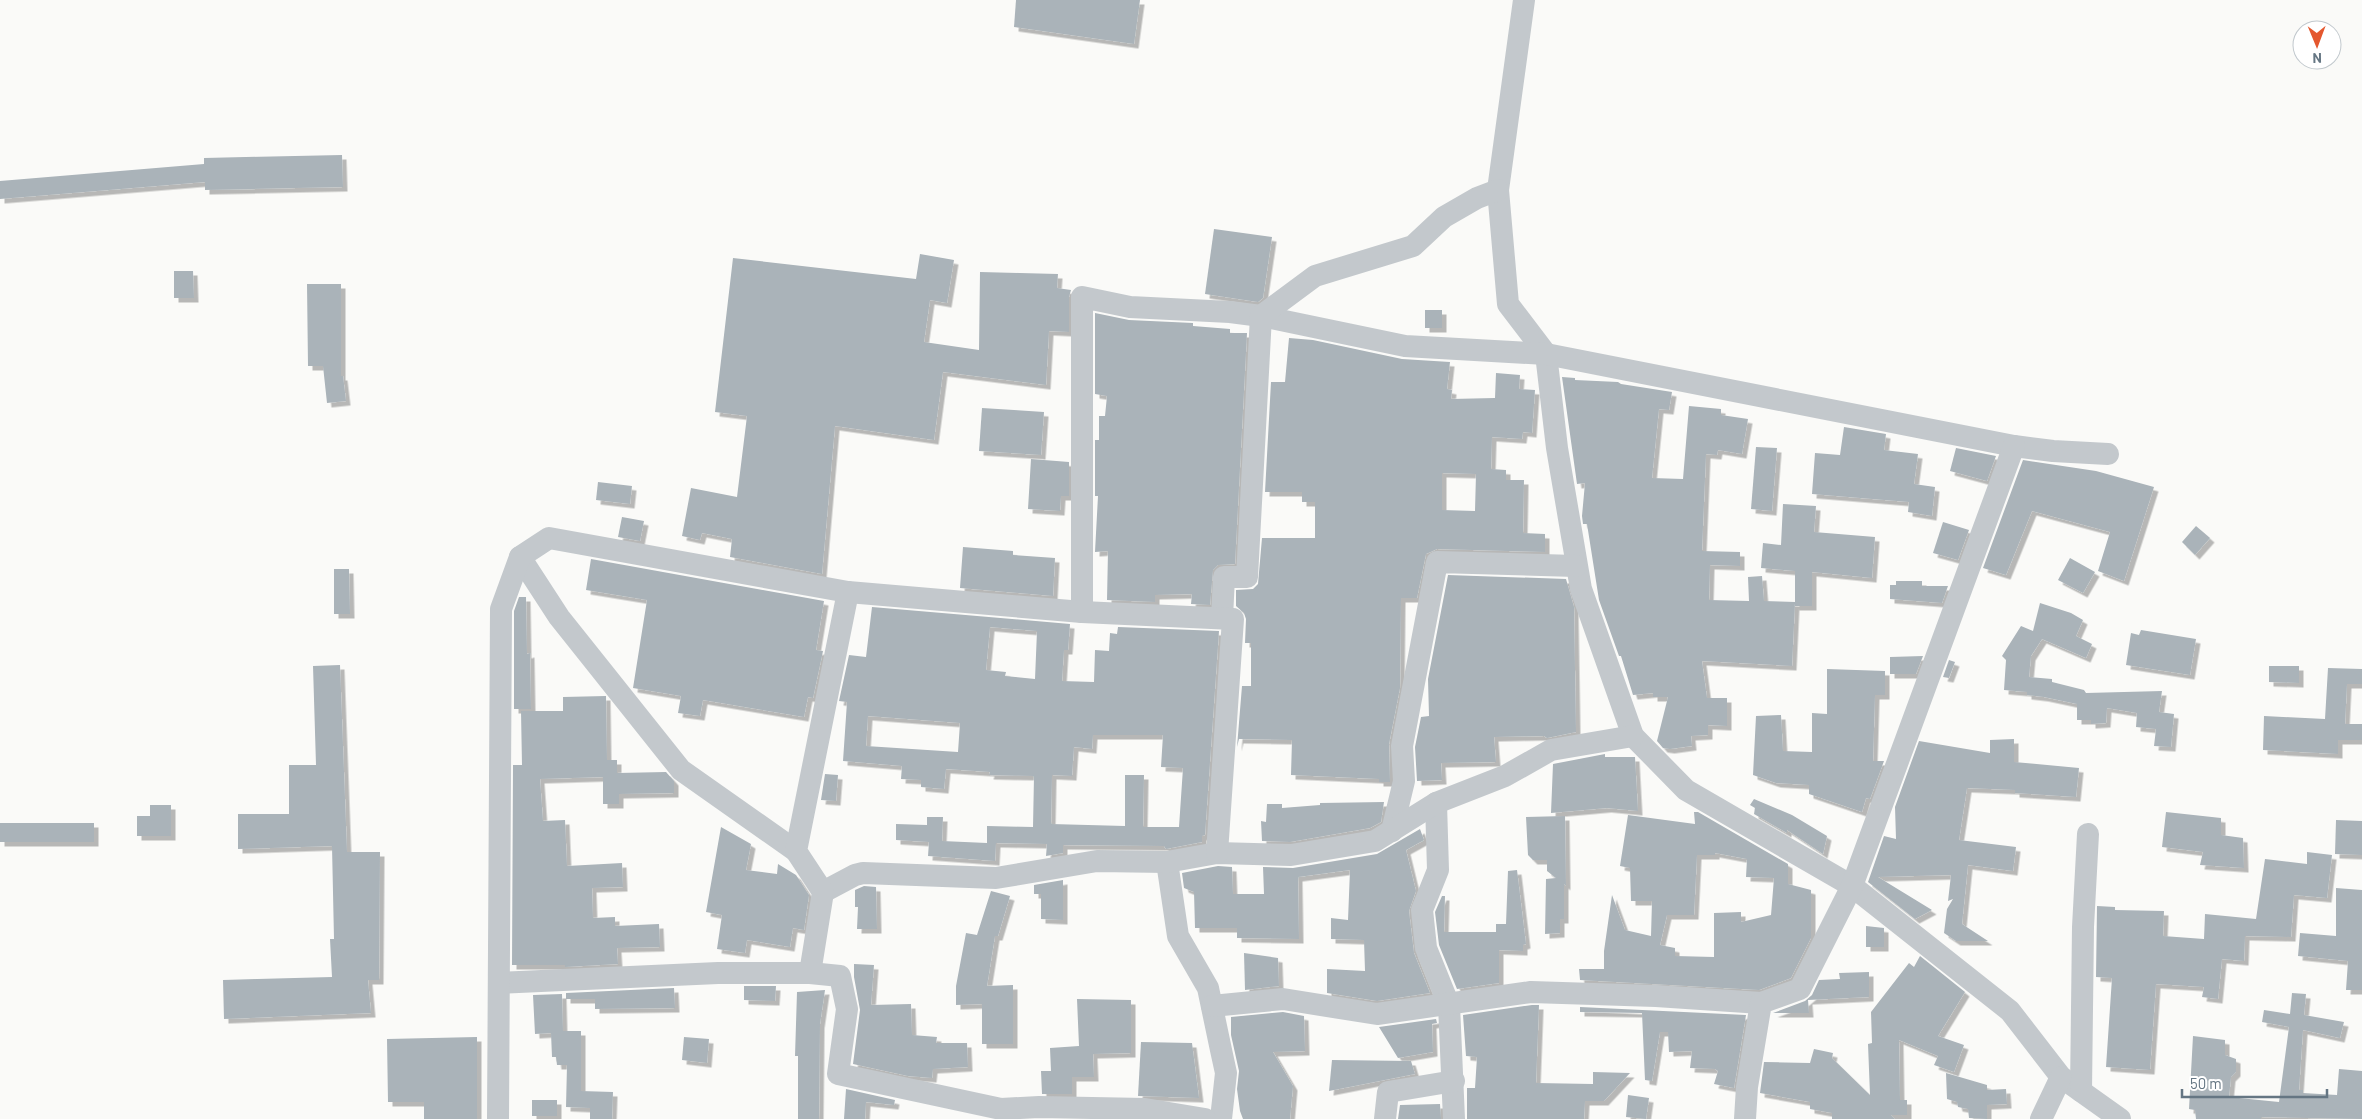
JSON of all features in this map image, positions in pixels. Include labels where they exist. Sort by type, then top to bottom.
[{"type":"street","points":[[1524,0],[1498,190],[1508,304],[1546,354],[1557,448],[1581,588],[1633,736],[1686,790],[1852,886],[2010,1011],[2061,1077],[2120,1119]]},
{"type":"street","points":[[1222,618],[1224,577],[1247,577],[1262,316],[1315,276],[1413,246],[1444,217],[1477,198],[1498,190]]},
{"type":"street","points":[[1082,612],[1082,297],[1130,307],[1230,312],[1262,316],[1405,346],[1546,354],[2014,446],[2053,451],[2108,454]]},
{"type":"street","points":[[1212,1006],[1283,998],[1377,1014],[1531,992],[1656,996],[1762,1003],[1800,990],[1852,886],[2014,446]]},
{"type":"street","points":[[498,1119],[501,609],[520,557],[549,538],[848,592],[1082,612],[1233,619],[1217,854]]},
{"type":"street","points":[[520,557],[559,617],[681,770],[796,851],[823,892],[810,973]]},
{"type":"street","points":[[1392,831],[1404,781],[1402,746],[1437,562],[1576,566]]},
{"type":"street","points":[[796,851],[848,592]]},
{"type":"street","points":[[823,892],[855,875],[862,874],[996,878],[1097,861],[1166,862],[1217,854],[1291,855],[1375,841],[1436,803],[1505,776],[1550,750],[1633,736]]},
{"type":"street","points":[[1436,803],[1438,870],[1422,910],[1426,948],[1449,1005],[1454,1081],[1454,1119]]},
{"type":"street","points":[[2081,1091],[2083,927],[2088,834]]},
{"type":"street","points":[[1166,862],[1178,936],[1208,988],[1212,1006],[1226,1073],[1221,1119]]},
{"type":"street","points":[[499,983],[718,973],[810,973],[840,976],[847,1009],[838,1074],[1002,1114],[1039,1107],[1145,1109],[1205,1119]]},
{"type":"street","points":[[1745,1119],[1747,1087],[1762,1003]]},
{"type":"street","points":[[2041,1119],[2061,1077]]},
{"type":"street","points":[[1385,1119],[1388,1092],[1454,1081]]},
{"type":"building","points":[[1016,0],[1140,0],[1134,44],[1014,27]]},
{"type":"building","points":[[342,155],[343,187],[205,190],[205,182],[0,199],[0,181],[204,164],[204,158]]},
{"type":"building","points":[[1214,229],[1272,237],[1263,298],[1258,302],[1205,294]]},
{"type":"building","points":[[920,254],[954,260],[947,303],[930,300],[924,342],[979,350],[980,272],[1058,274],[1057,288],[1071,290],[1069,297],[1069,332],[1049,331],[1046,385],[943,372],[934,440],[835,426],[822,574],[730,557],[732,539],[702,533],[700,540],[682,536],[691,488],[737,497],[747,416],[715,412],[733,258],[916,279]]},
{"type":"building","points":[[174,271],[193,271],[194,298],[174,298]]},
{"type":"building","points":[[307,284],[341,284],[341,376],[343,376],[346,401],[327,403],[323,366],[308,366]]},
{"type":"building","points":[[1425,310],[1442,310],[1442,328],[1425,328]]},
{"type":"building","points":[[1095,313],[1129,320],[1193,323],[1193,326],[1230,329],[1230,333],[1247,333],[1235,564],[1218,565],[1213,570],[1210,605],[1191,604],[1192,594],[1155,595],[1155,602],[1107,600],[1108,551],[1095,552],[1098,496],[1095,496],[1095,440],[1099,440],[1099,416],[1105,416],[1107,396],[1095,394]]},
{"type":"building","points":[[1289,338],[1313,340],[1402,359],[1450,362],[1447,389],[1452,390],[1451,399],[1495,398],[1496,373],[1520,375],[1519,389],[1535,390],[1532,433],[1523,432],[1522,439],[1492,437],[1491,469],[1506,470],[1506,480],[1524,480],[1523,533],[1545,534],[1545,552],[1437,549],[1426,554],[1417,598],[1401,598],[1400,688],[1389,744],[1390,782],[1379,782],[1379,779],[1291,775],[1292,740],[1239,739],[1237,747],[1242,686],[1251,686],[1251,643],[1245,643],[1246,619],[1244,613],[1236,606],[1236,590],[1253,589],[1258,584],[1262,538],[1315,538],[1315,502],[1302,502],[1302,492],[1265,492],[1271,382],[1285,382]],"holes":[[[1442,473],[1476,474],[1475,511],[1442,510]]]},
{"type":"building","points":[[1562,377],[1575,378],[1575,380],[1618,382],[1672,392],[1669,410],[1659,409],[1652,478],[1683,479],[1689,406],[1721,409],[1721,415],[1748,419],[1742,454],[1718,450],[1717,455],[1706,454],[1702,551],[1740,552],[1740,566],[1710,565],[1709,600],[1749,601],[1748,577],[1762,576],[1764,601],[1795,602],[1795,571],[1761,568],[1763,543],[1781,545],[1783,504],[1816,506],[1814,532],[1875,537],[1872,578],[1812,572],[1812,606],[1795,606],[1795,603],[1792,666],[1702,661],[1707,698],[1727,698],[1727,726],[1708,725],[1708,735],[1691,736],[1692,746],[1663,748],[1657,741],[1668,697],[1653,697],[1653,693],[1633,695],[1621,656],[1619,656],[1599,600],[1587,524],[1583,524],[1582,516],[1585,483],[1577,484]]},
{"type":"building","points":[[982,408],[1044,412],[1041,455],[979,451]]},
{"type":"building","points":[[1844,427],[1886,434],[1884,450],[1918,454],[1914,484],[1935,487],[1932,516],[1908,512],[1909,502],[1812,494],[1815,453],[1840,455]]},
{"type":"building","points":[[1756,447],[1777,448],[1772,511],[1751,509]]},
{"type":"building","points":[[1956,448],[1996,456],[1987,481],[1950,471]]},
{"type":"building","points":[[1031,459],[1069,462],[1069,496],[1061,496],[1060,511],[1028,509]]},
{"type":"building","points":[[2023,460],[2096,471],[2154,487],[2124,581],[2098,571],[2110,532],[2032,511],[2006,575],[1983,568]]},
{"type":"building","points":[[598,482],[632,486],[630,504],[596,500]]},
{"type":"building","points":[[622,517],[644,521],[640,541],[618,537]]},
{"type":"building","points":[[1943,522],[1969,530],[1958,560],[1933,553]]},
{"type":"building","points":[[2196,526],[2210,538],[2195,555],[2182,542]]},
{"type":"building","points":[[963,547],[1013,551],[1013,555],[1055,558],[1053,596],[960,588]]},
{"type":"building","points":[[2070,558],[2095,572],[2083,593],[2058,580]]},
{"type":"building","points":[[591,559],[824,601],[816,650],[823,651],[813,698],[808,697],[804,717],[703,700],[700,716],[678,713],[681,696],[633,688],[647,600],[586,590]]},
{"type":"building","points":[[334,569],[349,569],[350,614],[334,614]]},
{"type":"building","points":[[1448,575],[1566,579],[1574,607],[1576,732],[1547,738],[1544,736],[1494,737],[1496,762],[1441,763],[1442,780],[1417,781],[1415,747],[1421,717],[1429,716],[1428,679]]},
{"type":"building","points":[[1896,581],[1922,581],[1922,586],[1948,586],[1942,603],[1890,599],[1890,585],[1896,585]]},
{"type":"building","points":[[519,597],[526,597],[527,654],[530,653],[531,709],[514,709],[514,611]]},
{"type":"building","points":[[2040,603],[2071,613],[2083,620],[2076,636],[2092,644],[2086,658],[2042,639],[2031,656],[2029,677],[2052,679],[2052,682],[2084,690],[2086,693],[2162,691],[2159,712],[2174,714],[2171,747],[2154,746],[2156,729],[2136,727],[2137,713],[2107,708],[2106,723],[2091,724],[2091,720],[2077,720],[2077,704],[2027,695],[2027,692],[2004,690],[2006,660],[2002,656],[2021,626],[2033,631]]},
{"type":"building","points":[[872,607],[1070,624],[1068,650],[1064,650],[1062,681],[1094,682],[1095,650],[1109,651],[1110,633],[1117,634],[1118,627],[1219,631],[1205,835],[1202,836],[1202,842],[1166,849],[1164,846],[1063,845],[1063,853],[1046,856],[1047,844],[996,843],[995,861],[928,856],[929,842],[896,840],[896,824],[927,825],[927,817],[943,817],[942,841],[987,843],[987,826],[1033,827],[1034,776],[989,775],[990,772],[946,769],[944,789],[921,787],[921,780],[901,779],[902,766],[843,761],[847,702],[839,701],[849,655],[866,657]],"holes":[[[990,627],[1037,631],[1035,679],[1005,676],[1006,672],[986,670]],[[868,716],[960,723],[958,752],[866,746]],[[1093,735],[1163,735],[1161,767],[1183,768],[1179,827],[1143,827],[1144,775],[1125,775],[1125,826],[1051,824],[1052,775],[1072,776],[1074,747],[1092,749]]]},
{"type":"building","points":[[2141,630],[2196,639],[2190,675],[2126,665],[2131,633],[2139,635]]},
{"type":"building","points":[[1923,656],[1916,674],[1890,674],[1890,657]]},
{"type":"building","points":[[1949,660],[1955,662],[1949,678],[1943,677]]},
{"type":"building","points":[[340,665],[347,852],[380,852],[379,980],[368,980],[371,1013],[224,1019],[223,980],[332,977],[330,939],[334,939],[332,846],[238,849],[238,814],[289,814],[289,765],[316,765],[313,666]]},
{"type":"building","points":[[2269,666],[2299,666],[2299,683],[2269,682]]},
{"type":"building","points":[[2328,668],[2362,669],[2362,684],[2347,684],[2345,724],[2362,724],[2362,740],[2338,740],[2338,754],[2263,750],[2264,716],[2325,719]]},
{"type":"building","points":[[1827,669],[1885,671],[1885,695],[1875,695],[1873,761],[1884,761],[1870,799],[1866,798],[1862,812],[1809,794],[1809,785],[1776,783],[1753,775],[1756,716],[1781,715],[1783,751],[1812,752],[1812,713],[1827,714]]},
{"type":"building","points":[[606,696],[607,760],[617,760],[617,773],[666,772],[674,781],[674,793],[619,794],[619,804],[603,804],[603,777],[540,779],[543,821],[565,820],[567,866],[622,863],[623,887],[592,888],[593,918],[615,917],[615,926],[659,924],[660,947],[617,948],[618,964],[565,967],[565,965],[512,965],[513,765],[522,765],[521,711],[563,711],[563,697]]},
{"type":"building","points":[[2014,739],[2014,762],[2079,768],[2076,797],[2015,793],[2015,790],[1967,788],[1959,840],[2016,847],[2013,871],[1968,865],[1962,924],[1988,941],[1956,941],[1944,933],[1947,909],[1953,899],[1948,901],[1951,875],[1878,877],[1932,910],[1915,919],[1868,882],[1884,836],[1896,839],[1895,807],[1919,741],[1990,753],[1990,740]]},
{"type":"building","points":[[1605,754],[1605,757],[1635,757],[1638,811],[1607,808],[1551,813],[1553,764]]},
{"type":"building","points":[[825,774],[838,775],[836,801],[821,800]]},
{"type":"building","points":[[1754,799],[1792,815],[1827,836],[1823,854],[1787,830],[1787,833],[1754,814],[1755,808],[1750,805]]},
{"type":"building","points":[[1384,802],[1381,822],[1370,828],[1290,842],[1262,841],[1261,821],[1266,822],[1267,804],[1282,804],[1282,808],[1320,805],[1320,803]]},
{"type":"building","points":[[150,805],[171,805],[171,836],[137,836],[137,816],[150,816]]},
{"type":"building","points":[[1694,812],[1698,812],[1788,864],[1788,884],[1811,890],[1811,938],[1791,978],[1759,990],[1580,980],[1579,969],[1604,969],[1604,951],[1612,895],[1625,930],[1651,936],[1652,901],[1631,901],[1630,868],[1620,866],[1628,815],[1695,824]],"holes":[[[1715,853],[1747,859],[1746,877],[1774,878],[1771,915],[1741,922],[1741,912],[1714,913],[1714,957],[1675,956],[1675,948],[1660,945],[1667,915],[1694,915],[1697,855],[1715,855]]]},
{"type":"building","points":[[2166,812],[2221,818],[2221,835],[2243,838],[2244,868],[2200,865],[2203,852],[2162,847]]},
{"type":"building","points":[[1565,816],[1566,886],[1564,884],[1564,919],[1560,919],[1560,933],[1545,934],[1546,879],[1556,878],[1547,871],[1547,860],[1533,860],[1528,855],[1526,817]]},
{"type":"building","points":[[2336,820],[2362,821],[2362,855],[2335,854]]},
{"type":"building","points":[[0,823],[94,823],[94,842],[0,842]]},
{"type":"building","points":[[721,827],[751,844],[746,870],[777,874],[778,864],[796,875],[809,895],[804,930],[793,928],[790,947],[747,940],[745,953],[717,949],[722,915],[706,912]]},
{"type":"building","points":[[1420,829],[1424,840],[1406,850],[1416,891],[1409,911],[1414,953],[1430,993],[1377,1001],[1327,993],[1327,969],[1365,971],[1364,940],[1331,939],[1331,918],[1348,920],[1350,870],[1298,877],[1299,939],[1237,938],[1237,928],[1195,928],[1194,892],[1184,888],[1182,873],[1218,866],[1232,867],[1233,894],[1264,894],[1263,867],[1293,868],[1377,854]]},
{"type":"building","points":[[2307,852],[2332,855],[2327,898],[2294,895],[2291,937],[2245,936],[2244,961],[2222,959],[2218,999],[2202,997],[2204,987],[2156,984],[2150,1070],[2106,1067],[2112,978],[2096,977],[2097,906],[2115,907],[2115,910],[2164,911],[2163,936],[2204,939],[2205,914],[2256,919],[2265,859],[2307,864]]},
{"type":"building","points":[[1517,870],[1526,944],[1523,945],[1523,951],[1499,950],[1499,983],[1457,989],[1439,945],[1435,912],[1442,896],[1445,896],[1444,932],[1496,932],[1496,924],[1506,924],[1508,871]]},
{"type":"building","points":[[1063,880],[1063,920],[1041,919],[1041,894],[1034,894],[1034,885]]},
{"type":"building","points":[[864,886],[876,887],[877,929],[857,929],[858,907],[855,907],[855,890]]},
{"type":"building","points":[[2336,888],[2362,890],[2362,990],[2346,990],[2348,961],[2298,956],[2300,933],[2336,936]]},
{"type":"building","points":[[991,891],[1010,896],[998,936],[995,936],[987,986],[1013,985],[1013,1044],[982,1044],[982,1004],[956,1005],[956,986],[966,933],[977,935]]},
{"type":"building","points":[[1866,926],[1884,928],[1884,947],[1866,947]]},
{"type":"building","points":[[1244,953],[1278,958],[1279,986],[1245,990]]},
{"type":"building","points":[[1920,956],[1965,992],[1938,1036],[1964,1045],[1954,1072],[1934,1065],[1938,1056],[1899,1040],[1900,1100],[1907,1100],[1907,1115],[1891,1115],[1895,1119],[1832,1119],[1832,1113],[1810,1109],[1810,1102],[1760,1093],[1764,1062],[1810,1063],[1814,1049],[1833,1053],[1832,1058],[1870,1095],[1868,1044],[1872,1043],[1871,1012],[1909,963],[1914,967]]},
{"type":"building","points":[[854,964],[874,965],[871,1005],[911,1004],[912,1035],[937,1037],[936,1043],[967,1043],[968,1067],[933,1069],[932,1078],[908,1076],[853,1064],[860,1010],[854,977]]},
{"type":"building","points":[[1869,972],[1869,997],[1808,1000],[1809,1013],[1773,1013],[1805,1001],[1812,995],[1819,980],[1840,979],[1839,973]]},
{"type":"building","points":[[744,986],[776,986],[775,1001],[744,1000]]},
{"type":"building","points":[[674,988],[675,1008],[595,1009],[595,999],[566,999],[566,993]]},
{"type":"building","points":[[825,990],[820,1024],[819,1119],[798,1119],[798,1056],[795,1056],[797,992]]},
{"type":"building","points":[[2292,993],[2306,994],[2304,1015],[2344,1022],[2340,1038],[2303,1030],[2299,1090],[2303,1090],[2303,1093],[2337,1095],[2339,1069],[2362,1071],[2362,1119],[2261,1117],[2261,1119],[2196,1119],[2195,1110],[2189,1109],[2193,1036],[2225,1040],[2225,1055],[2236,1059],[2236,1072],[2231,1077],[2229,1097],[2279,1102],[2289,1027],[2262,1022],[2264,1010],[2290,1014]]},
{"type":"building","points":[[562,994],[563,1031],[581,1031],[581,1091],[613,1092],[612,1119],[590,1119],[590,1108],[566,1107],[567,1065],[557,1065],[556,1057],[552,1057],[551,1033],[535,1034],[533,995]]},
{"type":"building","points":[[1077,999],[1131,1000],[1131,1053],[1093,1054],[1094,1077],[1072,1077],[1072,1094],[1042,1094],[1041,1071],[1051,1071],[1050,1048],[1079,1046]]},
{"type":"building","points":[[1539,1005],[1536,1083],[1593,1084],[1593,1072],[1630,1073],[1604,1101],[1585,1101],[1584,1119],[1467,1119],[1467,1088],[1475,1088],[1477,1057],[1466,1056],[1463,1015]]},
{"type":"building","points":[[1580,1007],[1746,1015],[1734,1088],[1714,1084],[1718,1071],[1715,1069],[1690,1068],[1692,1051],[1669,1052],[1668,1032],[1660,1032],[1652,1081],[1645,1080],[1642,1013],[1580,1012]]},
{"type":"building","points":[[1283,1012],[1304,1016],[1305,1051],[1273,1052],[1293,1086],[1290,1119],[1243,1119],[1237,1089],[1239,1071],[1231,1035],[1231,1017]]},
{"type":"building","points":[[1436,1019],[1437,1023],[1432,1024],[1433,1052],[1398,1058],[1379,1027]]},
{"type":"building","points":[[477,1037],[477,1119],[424,1119],[424,1102],[388,1102],[387,1039]]},
{"type":"building","points":[[684,1037],[709,1039],[707,1063],[682,1060]]},
{"type":"building","points":[[1141,1042],[1192,1043],[1199,1098],[1138,1096]]},
{"type":"building","points":[[1332,1060],[1411,1061],[1415,1074],[1329,1091]]},
{"type":"building","points":[[1946,1073],[1987,1085],[1987,1090],[2006,1089],[2007,1104],[1987,1105],[1987,1119],[1969,1118],[1968,1109],[1958,1107],[1957,1102],[1947,1099]]},
{"type":"building","points":[[846,1089],[895,1100],[894,1105],[866,1102],[865,1119],[844,1119]]},
{"type":"building","points":[[1628,1095],[1649,1098],[1646,1119],[1626,1117]]},
{"type":"building","points":[[532,1100],[557,1100],[557,1116],[532,1116]]},
{"type":"building","points":[[1440,1104],[1441,1119],[1398,1119],[1400,1105]]}]
